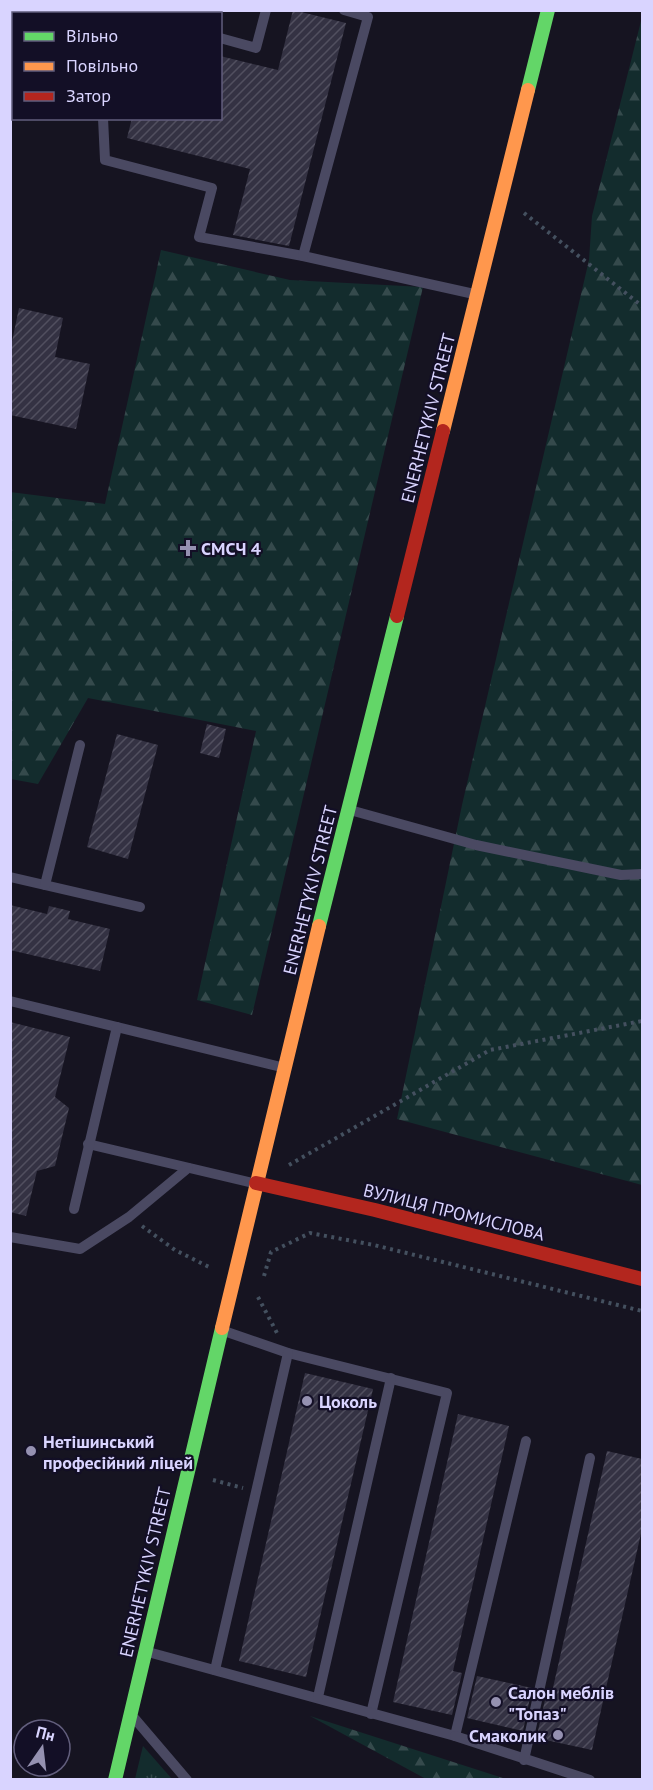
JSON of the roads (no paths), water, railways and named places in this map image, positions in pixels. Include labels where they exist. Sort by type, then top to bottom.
[{"type":"main road","name":"ENERHETYKIV STREET","points":[[115,1779],[284,1067],[548,10]]},
{"type":"main road","name":"ВУЛИЦЯ ПРОМИСЛОВА","points":[[256,1184],[375,1210],[642,1279]]},
{"type":"lane","points":[[222,40],[256,48],[266,10]]},
{"type":"lane","points":[[303,256],[368,17],[344,10]]},
{"type":"lane","points":[[103,120],[105,160],[212,188],[199,237],[303,256],[477,295]]},
{"type":"lane","points":[[45,885],[80,745]]},
{"type":"lane","points":[[349,810],[476,845],[621,875],[642,874]]},
{"type":"lane","points":[[10,877],[140,907]]},
{"type":"lane","points":[[10,1001],[284,1067]]},
{"type":"lane","points":[[74,1209],[117,1027]]},
{"type":"lane","points":[[88,1144],[256,1184]]},
{"type":"lane","points":[[10,1237],[80,1249],[129,1216],[188,1168]]},
{"type":"lane","points":[[222,1331],[288,1353],[447,1393],[371,1714]]},
{"type":"lane","points":[[215,1670],[288,1353]]},
{"type":"lane","points":[[318,1697],[391,1378]]},
{"type":"lane","points":[[455,1736],[526,1441]]},
{"type":"lane","points":[[525,1760],[590,1458]]},
{"type":"lane","points":[[145,1651],[455,1736],[590,1779]]},
{"type":"lane","points":[[130,1714],[188,1779]]},
{"type":"place","name":"СМСЧ 4","points":[[188,548]]},
{"type":"place","name":"Цоколь","points":[[307,1401]]},
{"type":"place","name":"Нетішинський професійний ліцей","points":[[31,1451]]},
{"type":"place","name":"Салон меблів \"Топаз\"","points":[[496,1702]]},
{"type":"place","name":"Смаколик","points":[[558,1735]]}]
